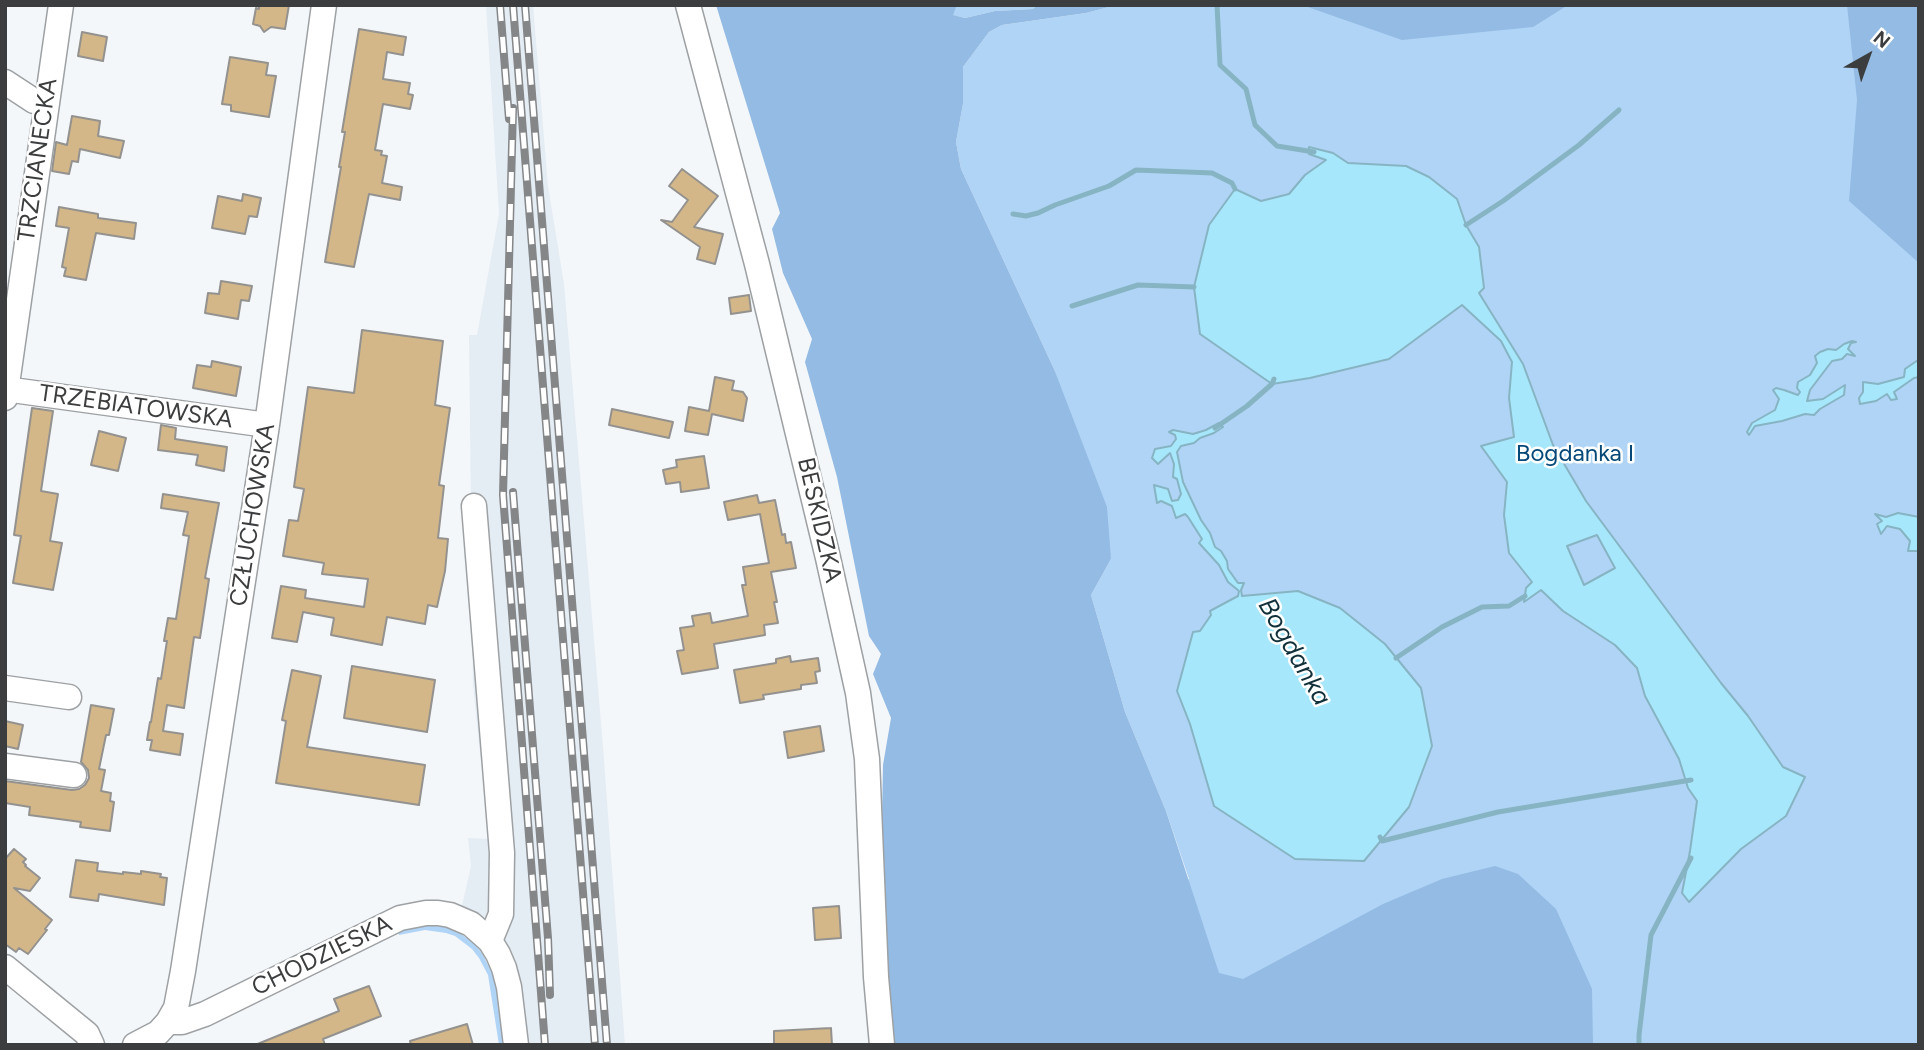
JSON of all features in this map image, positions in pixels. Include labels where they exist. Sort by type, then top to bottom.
[{"type":"street","name":"TRZCIANECKA","points":[[6,392],[61,5]]},
{"type":"street","name":"CZŁUCHOWSKA","points":[[169,1022],[176,1008],[183,971],[267,425],[324,5]]},
{"type":"street","name":"BESKIDZKA","points":[[688,5],[773,331],[858,693],[867,759],[876,977],[882,1045]]},
{"type":"street","points":[[5,82],[34,101],[46,103]]},
{"type":"street","name":"TRZEBIATOWSKA","points":[[6,392],[267,425]]},
{"type":"street","points":[[474,506],[502,853],[500,914],[490,941]]},
{"type":"street","points":[[5,688],[69,697]]},
{"type":"street","points":[[5,766],[74,775]]},
{"type":"street","name":"CHODZIESKA","points":[[135,1045],[158,1034],[169,1022],[182,1022],[205,1014],[386,924],[412,914],[426,913],[450,915],[471,924],[490,941],[504,968],[516,1045]]},
{"type":"street","points":[[5,967],[87,1034],[92,1045]]},
{"type":"shaded area","points":[[486,5],[533,5],[548,186],[564,284],[625,1045],[523,1045],[505,942],[462,906],[471,866],[468,838],[489,839],[473,685],[469,335],[477,335],[499,214]]},
{"type":"shaded area","points":[[716,5],[957,5],[953,15],[965,18],[995,11],[1033,9],[1037,5],[1116,5],[1086,13],[1002,25],[989,32],[963,67],[963,104],[956,142],[961,169],[1054,369],[1107,507],[1111,559],[1091,595],[1125,712],[1166,811],[1219,973],[1243,979],[1383,904],[1442,879],[1495,866],[1518,874],[1556,909],[1592,989],[1593,1045],[895,1045],[880,918],[883,765],[891,718],[873,674],[881,654],[869,636],[837,477],[805,362],[812,339],[783,273],[772,229],[780,213]]},
{"type":"shaded area","points":[[1302,5],[1568,5],[1533,27],[1402,40]]},
{"type":"shaded area","points":[[1847,5],[1919,5],[1919,263],[1849,201],[1857,100]]},
{"type":"green space","points":[[957,5],[1037,5],[1033,9],[995,11],[965,18],[952,15]]},
{"type":"green space","name":"Bogdanka I","points":[[1115,5],[1919,5],[1919,1045],[916,1045],[1189,879],[1166,811],[1125,712],[1091,595],[1111,559],[1054,369],[961,169],[956,142],[963,104],[963,67],[989,32],[1002,25],[1086,13]]},
{"type":"green space","points":[[425,925],[457,931],[476,945],[483,955],[496,981],[506,1045],[499,1045],[488,975],[472,949],[455,936],[446,933],[425,930],[399,935],[398,931]]},
{"type":"water","points":[[1309,147],[1333,153],[1348,163],[1406,166],[1429,177],[1457,199],[1466,225],[1479,247],[1484,288],[1479,293],[1523,364],[1553,445],[1586,501],[1748,716],[1783,767],[1805,777],[1786,816],[1741,849],[1689,902],[1682,893],[1697,801],[1688,788],[1679,759],[1645,696],[1637,668],[1615,645],[1563,611],[1541,590],[1524,602],[1526,588],[1532,582],[1509,553],[1504,515],[1507,482],[1481,446],[1514,437],[1509,398],[1512,362],[1501,341],[1462,305],[1389,359],[1272,384],[1200,334],[1194,287],[1209,225],[1235,189],[1261,201],[1289,194],[1305,175],[1326,160],[1309,154]],"holes":[[[1597,535],[1615,568],[1584,585],[1567,546]]]},
{"type":"water","points":[[1852,341],[1856,342],[1851,343],[1848,349],[1855,356],[1847,354],[1842,359],[1832,361],[1810,390],[1807,401],[1823,399],[1845,385],[1844,395],[1814,415],[1805,414],[1755,426],[1749,435],[1747,432],[1752,423],[1775,410],[1779,399],[1773,390],[1776,388],[1798,395],[1798,382],[1810,375],[1817,363],[1815,356],[1828,349],[1836,350]]},
{"type":"water","points":[[1919,350],[1919,377],[1894,392],[1897,399],[1891,400],[1887,394],[1876,401],[1860,404],[1863,382],[1878,384],[1904,377],[1905,369],[1918,360]]},
{"type":"water","points":[[1219,423],[1223,427],[1194,443],[1181,446],[1177,452],[1183,482],[1201,520],[1215,547],[1227,561],[1228,569],[1238,583],[1244,583],[1242,596],[1298,591],[1340,608],[1385,644],[1421,688],[1432,746],[1409,807],[1364,861],[1295,859],[1214,806],[1190,724],[1177,691],[1193,632],[1200,631],[1211,615],[1210,611],[1238,596],[1239,591],[1228,582],[1219,565],[1199,543],[1202,539],[1188,517],[1185,514],[1176,518],[1172,506],[1161,501],[1157,503],[1154,485],[1168,489],[1172,501],[1178,500],[1181,494],[1177,479],[1173,477],[1174,464],[1170,453],[1158,464],[1152,458],[1155,449],[1171,446],[1176,439],[1175,435],[1169,432],[1173,430],[1193,434]]},
{"type":"water","points":[[1898,513],[1919,517],[1919,551],[1908,551],[1910,541],[1900,529],[1887,526],[1881,534],[1877,524],[1882,521],[1875,514],[1886,517]]},
{"type":"building","points":[[259,5],[289,5],[285,29],[271,27],[264,32],[260,26],[253,24]]},
{"type":"building","points":[[359,29],[406,37],[403,55],[387,52],[383,79],[410,83],[408,94],[413,95],[410,109],[383,104],[375,150],[382,151],[381,155],[387,156],[382,183],[402,187],[400,200],[369,194],[354,267],[325,262],[341,167],[345,132],[342,132]]},
{"type":"building","points":[[82,32],[107,37],[103,61],[78,56]]},
{"type":"building","points":[[230,57],[268,63],[266,75],[276,76],[269,117],[231,111],[231,105],[222,104]]},
{"type":"building","points":[[72,116],[100,121],[98,136],[124,141],[120,158],[80,149],[78,162],[72,161],[69,174],[52,171],[56,142],[67,145]]},
{"type":"building","points":[[682,169],[718,196],[694,227],[723,234],[715,264],[697,259],[700,247],[661,220],[672,222],[688,200],[669,186]]},
{"type":"building","points":[[243,194],[261,198],[257,217],[249,216],[245,234],[212,228],[218,196],[242,201]]},
{"type":"building","points":[[59,207],[98,214],[98,218],[136,223],[134,239],[96,233],[86,280],[64,276],[66,268],[62,267],[69,228],[56,226]]},
{"type":"building","points":[[221,281],[252,286],[249,301],[241,300],[238,319],[205,313],[208,293],[219,294]]},
{"type":"building","points":[[749,295],[751,311],[731,314],[729,298]]},
{"type":"building","points":[[362,330],[443,341],[435,405],[450,408],[439,485],[444,486],[438,538],[448,539],[445,571],[437,607],[428,605],[425,624],[387,617],[382,645],[331,635],[334,618],[303,612],[297,642],[272,638],[281,586],[306,590],[305,598],[364,607],[368,579],[322,574],[324,563],[283,556],[289,520],[298,521],[304,489],[294,487],[308,387],[354,393]]},
{"type":"building","points":[[212,361],[241,367],[236,396],[193,388],[197,365],[211,367]]},
{"type":"building","points":[[715,377],[734,381],[732,390],[743,392],[747,398],[743,421],[712,414],[708,435],[685,431],[689,407],[709,411]]},
{"type":"building","points":[[32,408],[53,411],[41,491],[58,494],[50,541],[62,543],[53,590],[13,583],[21,536],[14,535]]},
{"type":"building","points":[[612,409],[673,422],[669,438],[609,425]]},
{"type":"building","points":[[161,425],[176,428],[175,439],[227,447],[224,471],[196,465],[198,455],[158,450]]},
{"type":"building","points":[[99,431],[126,438],[118,471],[91,465]]},
{"type":"building","points":[[704,456],[709,488],[681,492],[680,482],[666,484],[663,470],[677,467],[676,460]]},
{"type":"building","points":[[163,494],[219,503],[205,578],[209,579],[200,638],[194,637],[184,708],[167,705],[163,731],[183,734],[180,755],[150,750],[152,740],[147,740],[158,678],[161,679],[168,618],[176,619],[189,536],[183,535],[188,512],[161,508]]},
{"type":"building","points":[[757,495],[759,503],[775,500],[782,535],[785,534],[786,543],[791,542],[796,568],[771,572],[778,623],[764,625],[765,635],[714,644],[718,668],[682,674],[677,651],[684,650],[680,628],[694,626],[692,616],[710,613],[712,623],[748,616],[742,585],[746,585],[743,567],[769,563],[760,514],[728,520],[724,502]]},
{"type":"building","points":[[790,656],[791,662],[818,658],[820,671],[815,672],[817,683],[801,685],[801,689],[763,695],[764,699],[740,703],[734,670],[776,663],[776,659]]},
{"type":"building","points":[[352,666],[435,680],[427,732],[344,718]]},
{"type":"building","points":[[292,670],[321,676],[307,747],[425,765],[419,805],[276,783],[286,721],[282,720]]},
{"type":"building","points":[[91,705],[114,709],[99,769],[105,770],[101,791],[111,793],[110,801],[114,802],[110,831],[80,827],[81,822],[29,815],[30,807],[5,803],[5,781],[72,790],[85,785],[89,778],[88,770],[81,762]]},
{"type":"building","points":[[5,721],[23,725],[18,749],[5,746]]},
{"type":"building","points":[[820,726],[824,751],[788,758],[784,732]]},
{"type":"building","points":[[14,849],[26,859],[23,862],[25,866],[40,878],[30,891],[14,888],[52,920],[28,954],[19,948],[16,952],[5,944],[5,859]]},
{"type":"building","points":[[76,860],[98,863],[97,871],[161,874],[160,877],[167,878],[164,905],[99,894],[98,901],[70,897]]},
{"type":"building","points":[[839,906],[841,938],[815,940],[813,908]]},
{"type":"building","points":[[369,986],[381,1016],[323,1039],[325,1045],[255,1045],[339,1011],[334,999]]},
{"type":"building","points":[[467,1024],[473,1045],[411,1045],[410,1041]]},
{"type":"building","points":[[831,1028],[832,1045],[774,1045],[774,1031]]},
{"type":"waterway","name":"Bogdanka","points":[[1217,5],[1220,65],[1246,89],[1255,125],[1277,146],[1314,152]]},
{"type":"waterway","points":[[1466,225],[1579,145],[1619,110]]},
{"type":"waterway","points":[[1013,214],[1026,216],[1038,213],[1109,186],[1136,170],[1212,173],[1232,183],[1235,189]]},
{"type":"waterway","points":[[1072,306],[1138,285],[1194,287]]},
{"type":"waterway","name":"Bogdanka","points":[[1215,428],[1247,406],[1272,384],[1274,379]]},
{"type":"waterway","points":[[1396,658],[1442,627],[1482,607],[1509,606],[1525,596]]},
{"type":"waterway","name":"Bogdanka","points":[[1380,837],[1382,841],[1498,812],[1691,780]]},
{"type":"waterway","name":"Bogdanka","points":[[1639,1045],[1651,935],[1691,858]]},
{"type":"railway","points":[[500,5],[509,119]]},
{"type":"railway","points":[[513,5],[595,1045]]},
{"type":"railway","points":[[525,5],[607,1045]]},
{"type":"railway","points":[[513,108],[503,495],[545,1045]]},
{"type":"railway","points":[[513,492],[548,938],[550,995]]}]
